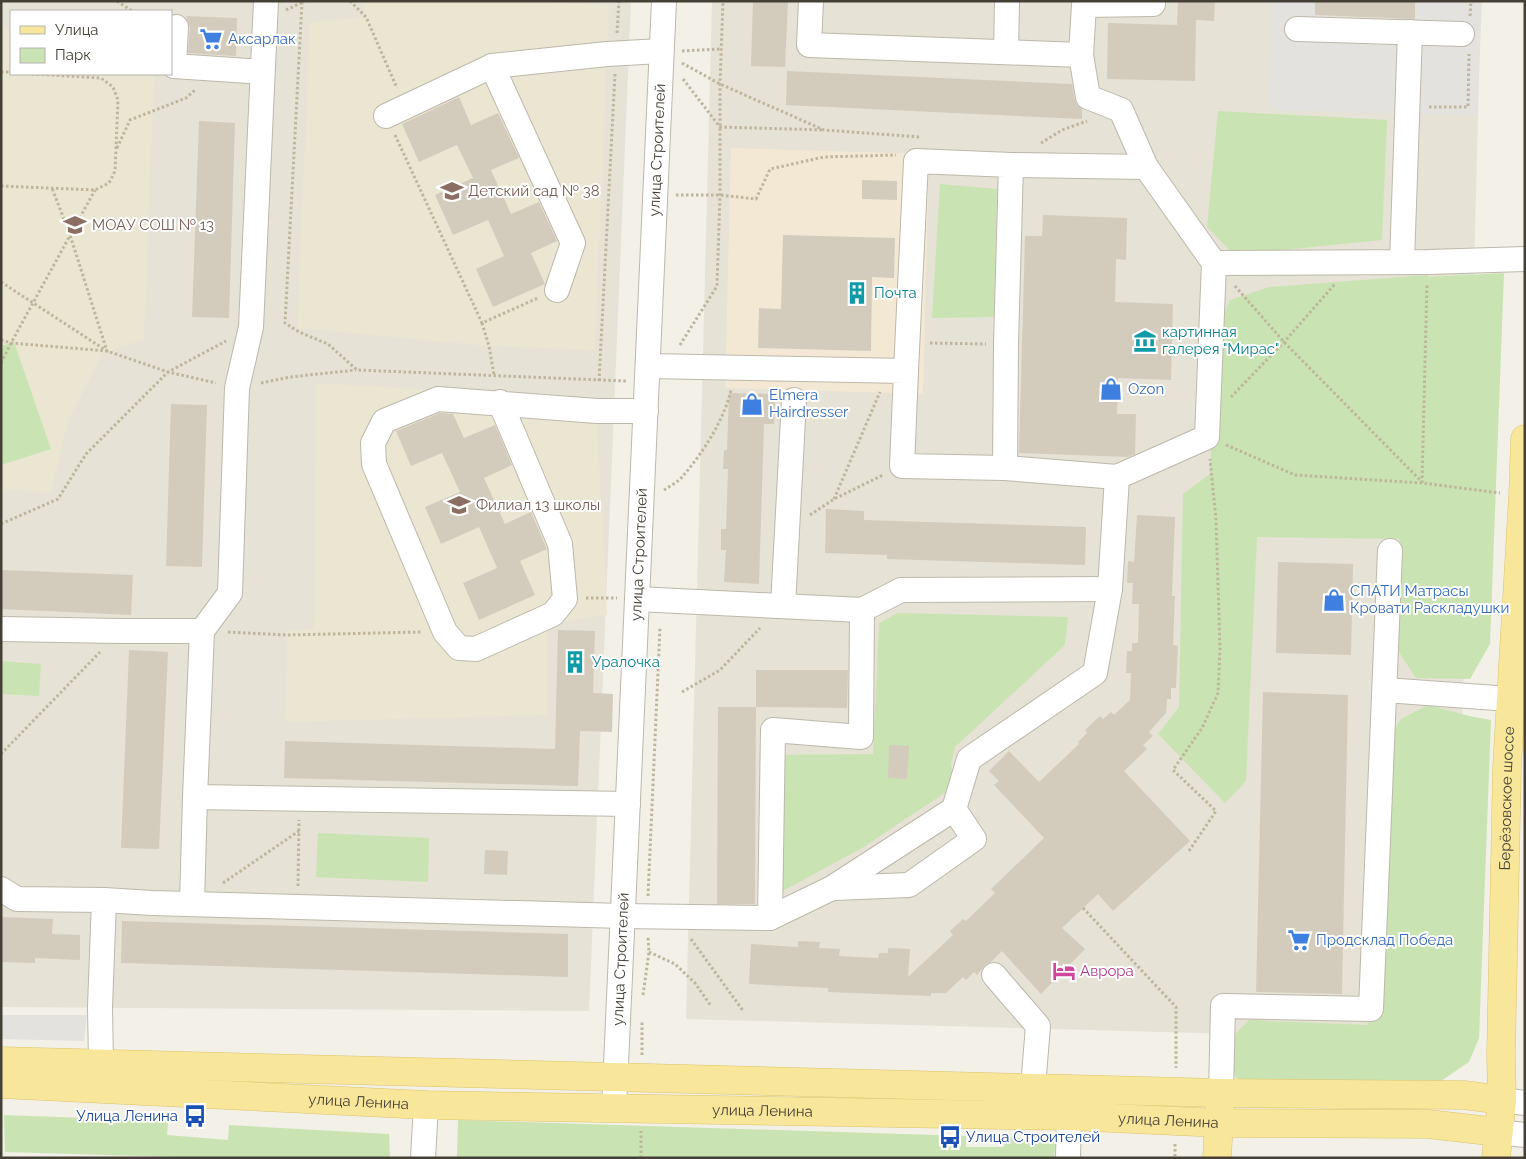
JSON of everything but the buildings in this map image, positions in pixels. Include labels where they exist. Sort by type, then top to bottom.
[{"type":"main road","name":"Берёзовское шоссе","points":[[1497,1145],[1513,1102],[1501,1054],[1516,740],[1510,699],[1524,496],[1525,439]]},
{"type":"main road","points":[[1464,1095],[1481,1081],[1501,1054]]},
{"type":"main road","name":"улица Ленина","points":[[1,1061],[1176,1090],[1221,1093],[1464,1095],[1513,1102]]},
{"type":"main road","name":"улица Ленина","points":[[1,1084],[426,1105],[1069,1116],[1219,1123],[1428,1124],[1497,1145]]},
{"type":"main road","points":[[1217,1158],[1221,1093]]},
{"type":"street","points":[[192,904],[202,631],[230,593],[237,388],[251,327],[266,1]]},
{"type":"street","name":"улица Строителей","points":[[614,1109],[628,804],[628,598],[646,411],[653,371],[655,194],[664,1]]},
{"type":"street","points":[[811,1],[810,45],[1081,55]]},
{"type":"street","points":[[1006,52],[1007,1]]},
{"type":"street","points":[[1146,168],[916,161],[906,343],[898,371],[902,466],[1005,468],[1117,477],[1207,437],[1214,263],[1146,168],[1121,110],[1088,98],[1081,55],[1084,5],[1153,4],[1154,1]]},
{"type":"street","points":[[176,27],[174,66],[262,72]]},
{"type":"street","points":[[1297,29],[1467,35]]},
{"type":"street","points":[[1402,262],[1410,32]]},
{"type":"street","points":[[396,111],[492,66],[607,54],[662,51]]},
{"type":"street","points":[[492,66],[574,243],[557,290]]},
{"type":"street","points":[[1005,468],[1011,165]]},
{"type":"street","points":[[1214,263],[1354,263],[1525,259]]},
{"type":"street","points":[[653,371],[736,368],[898,371]]},
{"type":"street","points":[[500,402],[560,544],[565,599],[553,614],[476,648],[459,648],[445,632],[374,464],[372,443],[384,422],[438,399],[500,402],[597,411],[646,411]]},
{"type":"street","points":[[783,606],[794,400]]},
{"type":"street","points":[[1,889],[18,899],[623,916],[770,918],[832,888],[954,809],[969,759],[1095,673],[1110,589],[1117,477]]},
{"type":"street","points":[[1221,1093],[1223,1006],[1371,1009],[1390,550]]},
{"type":"street","points":[[628,598],[862,610],[901,590],[1110,589]]},
{"type":"street","points":[[770,918],[773,730],[861,736],[862,610]]},
{"type":"street","points":[[1,629],[202,631]]},
{"type":"street","points":[[1385,690],[1510,699]]},
{"type":"street","points":[[195,798],[628,804]]},
{"type":"street","points":[[832,888],[909,885],[974,839],[954,809]]},
{"type":"street","points":[[101,1063],[100,1007],[104,900]]},
{"type":"street","points":[[994,975],[1038,1026],[1033,1087]]},
{"type":"street","points":[[423,1158],[426,1105]]},
{"type":"street","points":[[1068,1158],[1069,1116]]},
{"type":"street","name":"улица Ленина","points":[[1497,1145],[1525,1135]]},
{"type":"path","points":[[117,1],[130,10]]},
{"type":"path","points":[[350,1],[366,17],[396,111],[482,323],[494,375]]},
{"type":"path","points":[[599,381],[619,1]]},
{"type":"path","points":[[1,340],[11,343],[107,351],[168,372],[237,388],[290,377],[357,370],[599,381],[653,371],[716,286],[720,196],[720,84],[723,1]]},
{"type":"path","points":[[1426,107],[1468,107],[1467,35],[1471,1]]},
{"type":"path","points":[[302,2],[285,323],[299,332],[328,344],[357,370]]},
{"type":"path","points":[[662,51],[721,49]]},
{"type":"path","points":[[662,51],[720,84],[824,130]]},
{"type":"path","points":[[662,51],[720,126]]},
{"type":"path","points":[[116,150],[130,120],[186,98],[218,69]]},
{"type":"path","points":[[1,186],[95,190],[109,183],[115,171],[118,100],[113,87],[101,78],[49,75]]},
{"type":"path","points":[[1038,145],[1062,130],[1089,120]]},
{"type":"path","points":[[720,126],[824,130],[921,137]]},
{"type":"path","points":[[655,194],[756,199],[770,169],[824,157],[905,155]]},
{"type":"path","points":[[52,188],[70,235],[107,351]]},
{"type":"path","points":[[1,363],[95,190]]},
{"type":"path","points":[[1422,483],[1428,262]]},
{"type":"path","points":[[1214,263],[1284,342],[1422,483]]},
{"type":"path","points":[[1230,398],[1284,342],[1354,263]]},
{"type":"path","points":[[1,282],[107,351]]},
{"type":"path","points":[[482,323],[557,290]]},
{"type":"path","points":[[1,524],[58,499],[86,454],[168,372],[251,327]]},
{"type":"path","points":[[906,343],[1006,344]]},
{"type":"path","points":[[664,481],[663,491],[681,478],[707,442],[727,406],[736,368]]},
{"type":"path","points":[[834,499],[898,371]]},
{"type":"path","points":[[1189,851],[1216,811],[1173,770],[1202,728],[1218,693],[1220,649],[1216,520],[1207,437],[1295,475],[1422,483],[1524,496]]},
{"type":"path","points":[[787,531],[834,499],[902,466]]},
{"type":"path","points":[[565,599],[628,598]]},
{"type":"path","points":[[642,1000],[649,952],[648,916],[661,601]]},
{"type":"path","points":[[682,692],[720,670],[783,606]]},
{"type":"path","points":[[1,754],[121,631]]},
{"type":"path","points":[[202,631],[287,635],[445,632]]},
{"type":"path","points":[[298,906],[300,800]]},
{"type":"path","points":[[192,904],[299,831]]},
{"type":"path","points":[[1083,908],[1176,1007],[1176,1090]]},
{"type":"path","points":[[675,916],[744,1012]]},
{"type":"path","points":[[649,952],[675,964],[696,983],[711,1006]]},
{"type":"path","points":[[1175,1121],[1175,1158]]},
{"type":"shaded area","points":[[1,1],[631,1],[589,1011],[1,1007]]},
{"type":"shaded area","name":"Детский сад № 38","points":[[364,1],[505,1],[609,5],[595,350],[489,346],[297,328],[310,22],[365,17]]},
{"type":"shaded area","points":[[712,1],[1481,1],[1454,1040],[686,1019]]},
{"type":"shaded area","points":[[1273,1],[1330,1],[1330,23],[1417,25],[1418,1],[1482,1],[1477,116],[1269,110]]},
{"type":"shaded area","name":"МОАУ СОШ № 13","points":[[1,28],[10,28],[10,75],[154,75],[144,339],[103,353],[68,421],[51,493],[1,489]]},
{"type":"shaded area","points":[[731,148],[929,154],[923,394],[725,388]]},
{"type":"shaded area","name":"Филиал 13 школы","points":[[316,383],[596,400],[607,615],[547,624],[547,715],[286,722],[287,630],[314,629]]},
{"type":"shaded area","points":[[1,1015],[87,1015],[84,1041],[1,1039]]},
{"type":"green space","points":[[1218,111],[1387,120],[1382,240],[1234,255],[1207,227]]},
{"type":"green space","points":[[940,184],[997,189],[994,317],[932,318]]},
{"type":"green space","points":[[1504,273],[1490,644],[1470,679],[1416,678],[1395,646],[1399,539],[1257,537],[1246,781],[1225,803],[1158,734],[1179,707],[1183,494],[1210,474],[1216,333],[1230,300],[1269,287],[1428,275],[1428,277]]},
{"type":"green space","points":[[14,342],[51,449],[1,465],[1,346]]},
{"type":"green space","points":[[898,613],[1068,617],[1065,645],[955,747],[951,764],[955,786],[862,848],[777,894],[780,755],[873,754],[879,623]]},
{"type":"green space","points":[[1,661],[41,664],[39,696],[1,694]]},
{"type":"green space","points":[[1428,705],[1491,720],[1479,1038],[1469,1062],[1441,1081],[1244,1082],[1235,1077],[1233,1067],[1235,1034],[1249,1020],[1368,1025],[1383,746],[1401,719]]},
{"type":"green space","points":[[318,833],[429,838],[428,882],[316,877]]},
{"type":"green space","points":[[4,1115],[168,1121],[167,1135],[228,1140],[229,1125],[389,1134],[390,1158],[208,1158],[5,1152]]},
{"type":"green space","points":[[458,1120],[966,1136],[966,1147],[1004,1147],[1005,1137],[1056,1139],[1054,1158],[457,1158]]},
{"type":"place","name":"Аксарлак","points":[[211,39]]},
{"type":"place","name":"Детский сад № 38","points":[[452,191]]},
{"type":"place","name":"МОАУ СОШ № 13","points":[[75,225]]},
{"type":"place","name":"Почта","points":[[857,293]]},
{"type":"place","name":"картинная галерея \"Мирас\"","points":[[1145,341]]},
{"type":"place","name":"Ozon","points":[[1111,389]]},
{"type":"place","name":"Elmera Hairdresser","points":[[752,404]]},
{"type":"place","name":"Филиал 13 школы","points":[[459,505]]},
{"type":"place","name":"СПАТИ Матрасы Кровати Раскладушки","points":[[1334,600]]},
{"type":"place","name":"Уралочка","points":[[575,662]]},
{"type":"place","name":"Продсклад Победа","points":[[1299,940]]},
{"type":"place","name":"Аврора","points":[[1064,971]]},
{"type":"place","name":"Улица Ленина","points":[[195,1116]]},
{"type":"place","name":"Улица Строителей","points":[[950,1137]]}]
